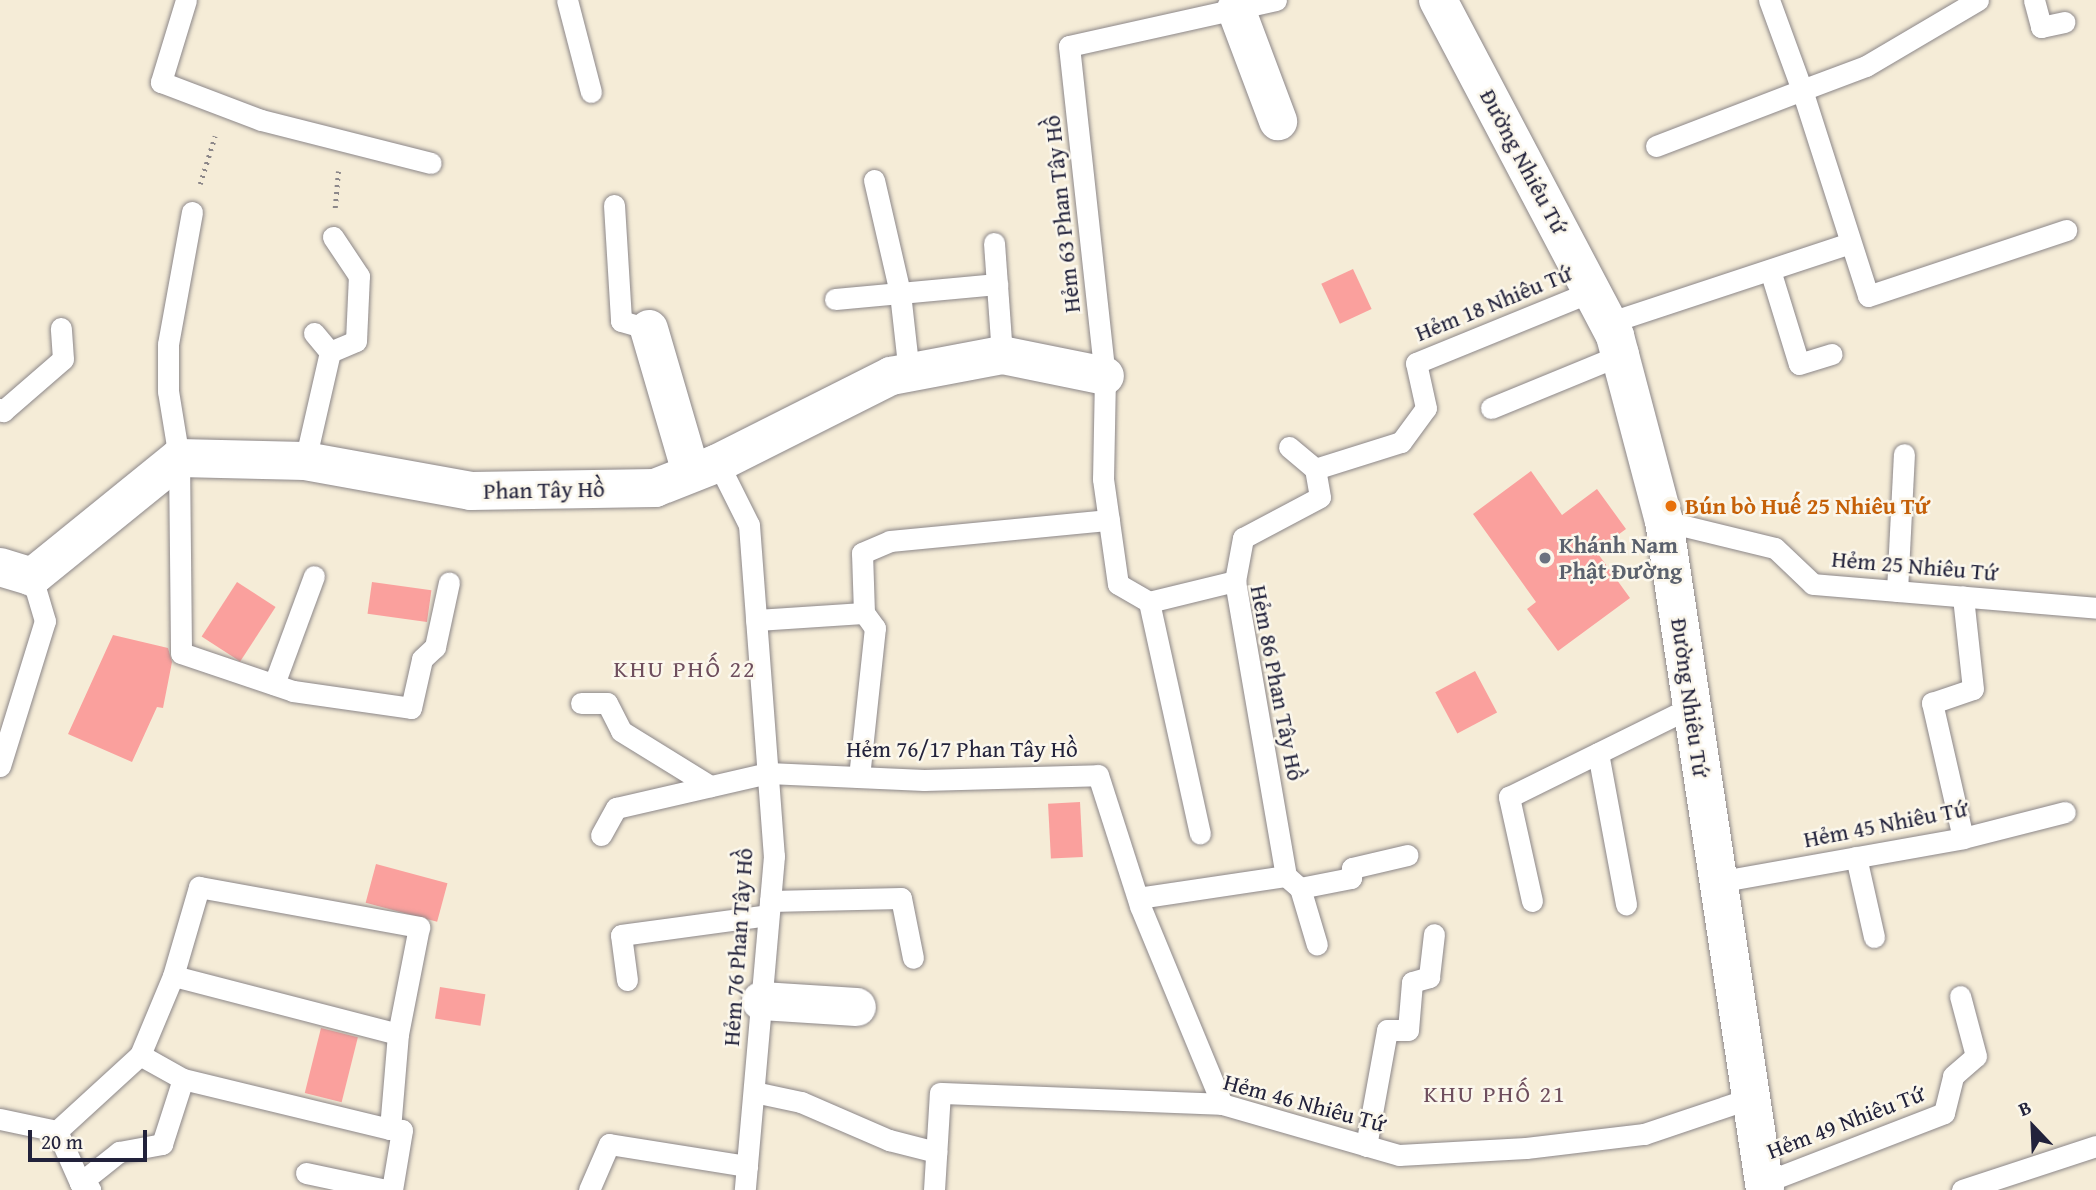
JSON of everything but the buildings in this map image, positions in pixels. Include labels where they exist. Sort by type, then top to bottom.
[{"type":"street","name":"Đường Nhiêu Tứ","points":[[1438,0],[1607,323],[1664,521],[1748,1099],[1764,1186]]},
{"type":"street","points":[[1236,9],[1278,121]]},
{"type":"street","points":[[649,329],[704,468]]},
{"type":"street","name":"Phan Tây Hồ","points":[[179,458],[305,461],[471,491],[655,488],[704,468],[891,376],[1002,355],[1105,376]]},
{"type":"street","points":[[16,572],[179,458]]},
{"type":"street","points":[[761,1001],[857,1007]]},
{"type":"lane","points":[[186,0],[161,82],[224,106],[431,163]]},
{"type":"lane","points":[[567,0],[591,92]]},
{"type":"lane","points":[[1236,9],[1276,0]]},
{"type":"lane","points":[[1769,0],[1802,90],[1868,296],[2066,230]]},
{"type":"lane","points":[[1657,146],[1866,66],[1978,0]]},
{"type":"lane","points":[[2034,0],[2041,27],[2064,23]]},
{"type":"lane","name":"Hẻm 63 Phan Tây Hồ","points":[[1105,376],[1069,46],[1236,9]]},
{"type":"lane","points":[[874,180],[900,293],[909,373]]},
{"type":"lane","points":[[614,205],[621,321],[649,329]]},
{"type":"lane","points":[[192,212],[168,344],[168,391],[179,458],[181,653],[293,691],[411,708],[422,659],[435,647],[449,582]]},
{"type":"lane","points":[[330,352],[356,341],[359,276],[333,237]]},
{"type":"lane","points":[[994,243],[1002,355]]},
{"type":"lane","points":[[1491,408],[1607,323],[1850,243]]},
{"type":"lane","points":[[1770,270],[1799,364],[1831,354]]},
{"type":"lane","points":[[835,299],[997,284]]},
{"type":"lane","name":"Hẻm 18 Nhiêu Tứ","points":[[1315,468],[1401,442],[1426,408],[1416,363],[1607,323]]},
{"type":"lane","points":[[0,408],[3,411],[63,359],[61,328]]},
{"type":"lane","points":[[314,333],[330,352]]},
{"type":"lane","points":[[305,461],[330,352]]},
{"type":"lane","points":[[1105,376],[1103,478],[1118,584],[1149,602],[1200,833]]},
{"type":"lane","points":[[1235,581],[1243,538],[1320,497],[1315,468],[1289,447]]},
{"type":"lane","points":[[1897,591],[1904,454]]},
{"type":"lane","name":"Hẻm 76 Phan Tây Hồ","points":[[704,468],[749,525],[774,856],[745,1190]]},
{"type":"lane","points":[[859,777],[875,628],[864,613],[862,553],[890,541],[1109,520]]},
{"type":"lane","name":"Hẻm 25 Nhiêu Tứ","points":[[1664,521],[1775,548],[1813,584],[2096,608]]},
{"type":"lane","points":[[0,766],[45,621],[16,572]]},
{"type":"lane","points":[[274,684],[314,576]]},
{"type":"lane","name":"Hẻm 86 Phan Tây Hồ","points":[[1149,602],[1235,581],[1293,882],[1317,945]]},
{"type":"lane","points":[[1963,597],[1973,689],[1932,703],[1963,838]]},
{"type":"lane","points":[[757,620],[864,613]]},
{"type":"lane","points":[[581,703],[607,703],[621,731],[710,786]]},
{"type":"lane","points":[[1532,901],[1509,797],[1691,707]]},
{"type":"lane","points":[[1598,752],[1626,904]]},
{"type":"lane","name":"Hẻm 76/17 Phan Tây Hồ","points":[[601,835],[616,808],[768,773],[924,780],[1098,775],[1138,898],[1223,1104]]},
{"type":"lane","name":"Hẻm 45 Nhiêu Tứ","points":[[1717,882],[1963,838],[2065,812]]},
{"type":"lane","points":[[1138,898],[1350,878],[1352,868],[1408,855]]},
{"type":"lane","points":[[1856,857],[1874,937]]},
{"type":"lane","points":[[57,1131],[141,1055],[173,976],[199,887],[419,927],[397,1034],[390,1129]]},
{"type":"lane","points":[[627,980],[621,935],[769,908],[901,898],[913,958]]},
{"type":"lane","points":[[1366,1146],[1387,1030],[1408,1030],[1412,982],[1429,977],[1434,934]]},
{"type":"lane","points":[[173,976],[397,1034]]},
{"type":"lane","name":"Hẻm 49 Nhiêu Tứ","points":[[1764,1186],[1944,1113],[1953,1076],[1976,1056],[1960,996]]},
{"type":"lane","points":[[141,1055],[183,1079],[402,1130],[392,1190]]},
{"type":"lane","points":[[57,1131],[86,1186],[119,1152],[162,1144],[183,1079]]},
{"type":"lane","points":[[754,1092],[801,1102],[889,1140],[936,1152]]},
{"type":"lane","name":"Hẻm 46 Nhiêu Tứ","points":[[934,1190],[940,1093],[1223,1104],[1399,1156],[1526,1148],[1644,1134],[1748,1099]]},
{"type":"lane","points":[[0,1119],[57,1131]]},
{"type":"lane","points":[[589,1190],[609,1144],[747,1166]]},
{"type":"lane","points":[[1962,1190],[2096,1146]]},
{"type":"lane","points":[[306,1173],[386,1190]]},
{"type":"path","points":[[192,212],[224,106]]},
{"type":"path","points":[[333,237],[341,140]]},
{"type":"place","name":"Bún bò Huế 25 Nhiêu Tứ","points":[[1671,506]]},
{"type":"place","name":"Khánh Nam Phật Đường","points":[[1545,558]]},
{"type":"district","name":"KHU PHỐ 22","points":[[685,669]]},
{"type":"district","name":"KHU PHỐ 21","points":[[1495,1094]]}]
